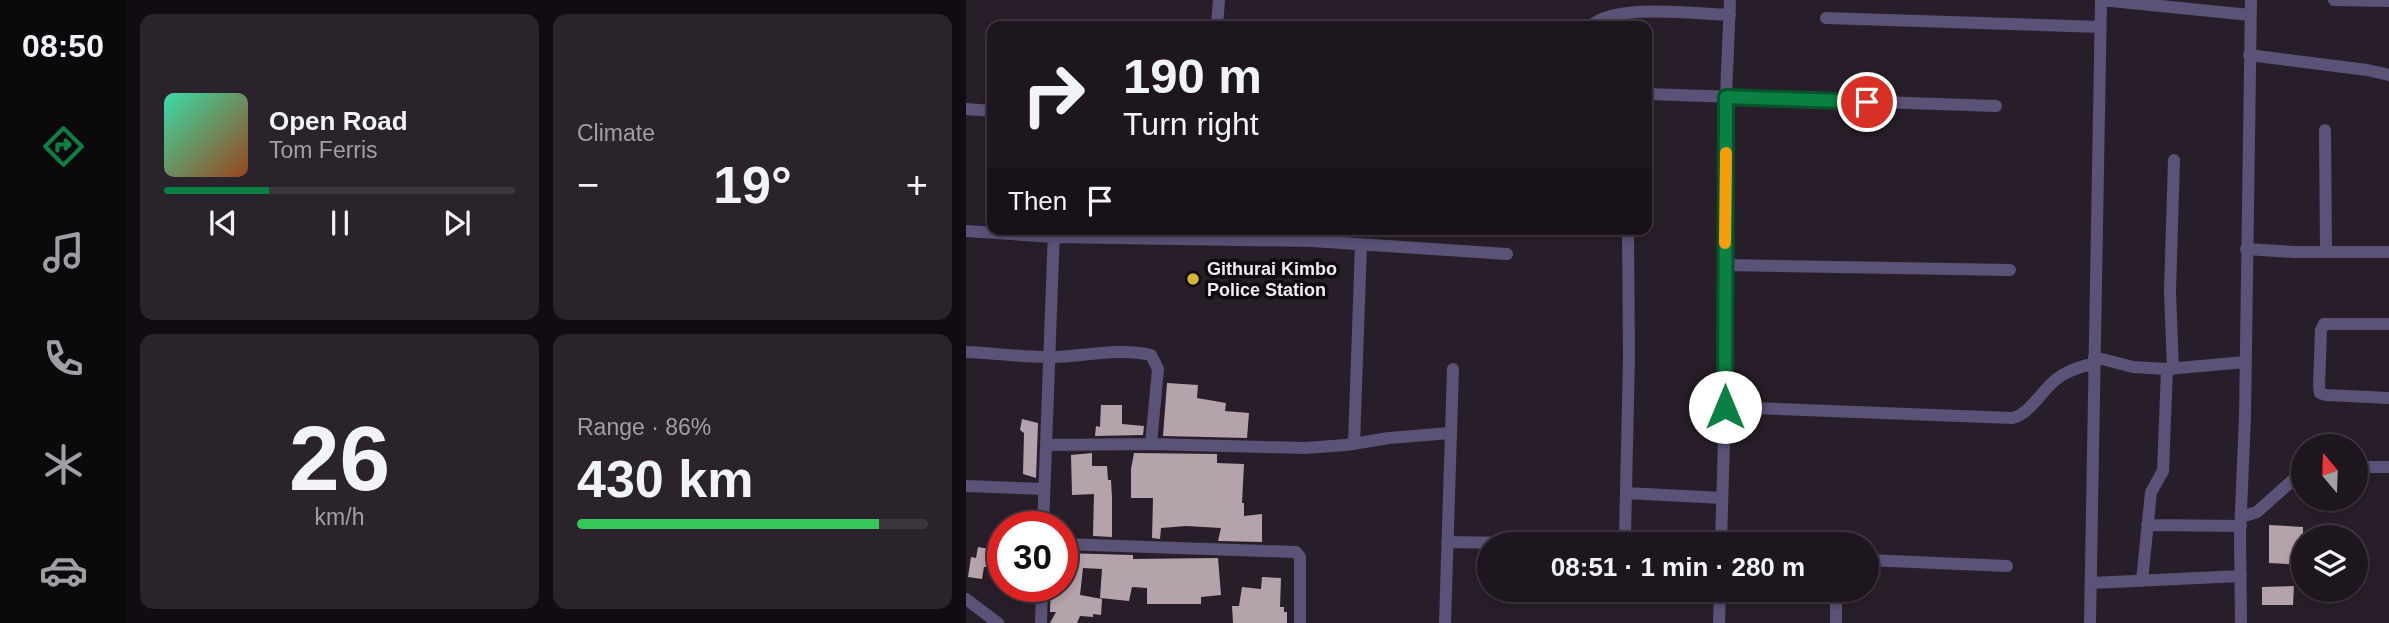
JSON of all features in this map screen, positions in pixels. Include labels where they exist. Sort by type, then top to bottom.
[{"type":"street","points":[[1217,21],[1219,0]]},
{"type":"street","points":[[1721,532],[1725,407],[1726,97],[1730,0]]},
{"type":"street","points":[[2090,623],[2101,0],[2250,15]]},
{"type":"street","points":[[2241,623],[2250,0]]},
{"type":"street","points":[[2334,0],[2389,1]]},
{"type":"street","points":[[1596,21],[1610,15],[1633,12],[1730,15]]},
{"type":"street","points":[[1825,18],[2101,27]]},
{"type":"street","points":[[2249,55],[2389,75]]},
{"type":"street","points":[[1652,94],[1996,106]]},
{"type":"street","points":[[966,110],[987,111]]},
{"type":"street","points":[[2325,130],[2326,252]]},
{"type":"street","points":[[2142,581],[2151,492],[2163,471],[2170,369],[2174,160]]},
{"type":"street","points":[[966,231],[987,231]]},
{"type":"street","points":[[1042,511],[1054,235]]},
{"type":"street","points":[[1230,235],[1507,254]]},
{"type":"street","points":[[1625,532],[1629,357],[1628,235]]},
{"type":"street","points":[[1354,444],[1361,244]]},
{"type":"street","points":[[2246,248],[2326,252],[2389,251]]},
{"type":"street","points":[[1725,265],[2010,270]]},
{"type":"street","points":[[2389,324],[2324,324],[2321,330],[2319,386],[2320,393],[2326,395],[2389,398]]},
{"type":"street","points":[[966,352],[1048,357],[1104,352],[1138,352],[1151,355],[1158,369],[1151,444]]},
{"type":"street","points":[[1725,407],[2012,418],[2025,413],[2059,377],[2094,360],[2133,367],[2170,369],[2245,362]]},
{"type":"street","points":[[1445,623],[1452,369]]},
{"type":"street","points":[[1045,445],[1151,444],[1305,448],[1450,433]]},
{"type":"street","points":[[2368,467],[2389,467]]},
{"type":"street","points":[[2147,525],[2241,521],[2257,512],[2291,482]]},
{"type":"street","points":[[966,486],[1043,489]]},
{"type":"street","points":[[1626,493],[1722,498]]},
{"type":"street","points":[[1447,542],[1477,542]]},
{"type":"street","points":[[1078,545],[1296,552],[1300,557],[1300,623]]},
{"type":"street","points":[[1879,561],[2007,566]]},
{"type":"street","points":[[2091,583],[2241,576]]},
{"type":"street","points":[[966,599],[998,623]]},
{"type":"street","points":[[1041,623],[1042,602]]},
{"type":"street","points":[[1719,623],[1720,602]]},
{"type":"street","points":[[1836,602],[1836,623]]},
{"type":"building","points":[[1167,383],[1198,385],[1197,398],[1226,403],[1225,411],[1249,413],[1247,438],[1163,436]]},
{"type":"building","points":[[1101,405],[1122,405],[1122,424],[1144,426],[1143,435],[1095,436],[1096,426],[1100,427]]},
{"type":"building","points":[[1022,419],[1038,423],[1036,478],[1023,474],[1024,433],[1020,430]]},
{"type":"building","points":[[1092,453],[1092,466],[1107,466],[1108,480],[1111,480],[1112,537],[1093,536],[1094,494],[1072,495],[1071,455]]},
{"type":"building","points":[[1134,453],[1217,454],[1217,463],[1244,464],[1244,516],[1262,514],[1262,542],[1218,541],[1221,528],[1186,526],[1161,528],[1160,539],[1152,538],[1153,498],[1131,498]]},
{"type":"building","points":[[2269,525],[2291,526],[2291,564],[2269,563]]},
{"type":"building","points":[[978,547],[987,548],[987,567],[984,567],[982,579],[968,577],[971,557],[976,558]]},
{"type":"building","points":[[1078,553],[1133,555],[1133,559],[1218,558],[1221,595],[1201,597],[1201,604],[1147,604],[1147,588],[1132,587],[1129,601],[1100,598],[1102,569],[1083,568],[1080,595],[1102,599],[1101,615],[1080,616],[1077,623],[1050,623],[1056,612],[1050,612],[1050,602],[1078,602]]},
{"type":"building","points":[[1262,577],[1281,578],[1280,607],[1284,607],[1284,612],[1287,612],[1287,623],[1233,623],[1232,606],[1239,606],[1242,587],[1261,589]]},
{"type":"building","points":[[2291,586],[2293,605],[2262,605],[2262,587]]},
{"type":"slow traffic","points":[[1725,243],[1726,153]]},
{"type":"place","name":"Githurai Kimbo Police Station","points":[[1193,279]]},
{"type":"route","points":[[1725,407],[1726,97],[1867,102]]}]
